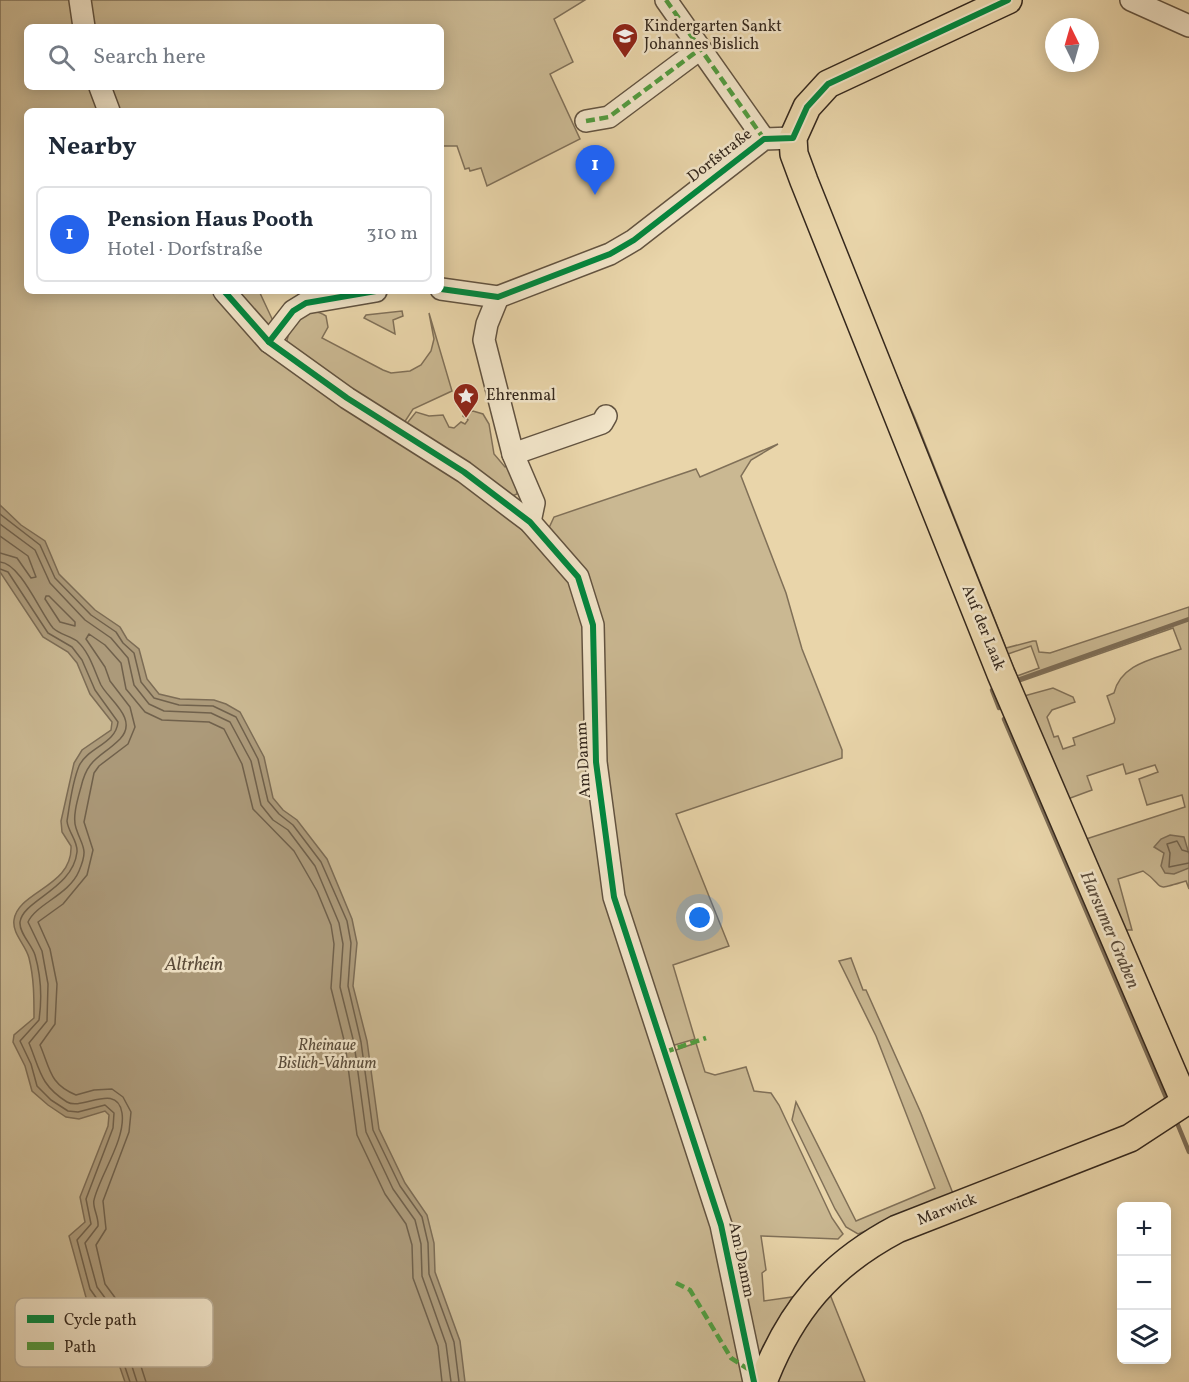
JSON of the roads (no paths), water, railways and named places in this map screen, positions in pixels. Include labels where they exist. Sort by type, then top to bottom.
[{"type":"main road","points":[[793,138],[807,107],[828,84],[1008,0]]},
{"type":"main road","name":"Auf der Laak","points":[[793,138],[794,154],[822,230],[997,663],[1187,1107]]},
{"type":"main road","name":"Marwick","points":[[763,1382],[774,1352],[800,1309],[826,1278],[868,1245],[897,1229],[1130,1138],[1187,1107]]},
{"type":"street","points":[[80,0],[84,24]]},
{"type":"street","points":[[666,0],[764,139]]},
{"type":"street","points":[[1131,0],[1189,26]]},
{"type":"street","points":[[586,121],[609,117],[700,49]]},
{"type":"street","points":[[101,90],[108,108]]},
{"type":"street","name":"Dorfstraße","points":[[498,297],[610,254],[634,240],[764,139],[793,138]]},
{"type":"street","points":[[444,289],[498,297],[487,324],[484,340],[513,454],[534,503],[530,522]]},
{"type":"street","name":"Am Damm","points":[[227,294],[269,342],[347,398],[464,472],[530,522],[578,578],[593,625],[596,762],[614,897],[720,1225],[754,1382]]},
{"type":"street","points":[[269,342],[299,306],[361,294]]},
{"type":"street","points":[[513,454],[602,423],[606,416]]},
{"type":"water","name":"Altrhein","points":[[0,505],[21,525],[45,541],[59,574],[95,610],[120,627],[127,639],[139,649],[147,679],[159,694],[180,699],[214,700],[240,712],[264,757],[273,798],[283,810],[297,820],[327,859],[352,919],[357,943],[353,986],[367,1041],[379,1129],[405,1183],[427,1215],[434,1243],[435,1272],[460,1341],[465,1382],[125,1382],[120,1367],[213,1367],[213,1298],[86,1298],[69,1236],[85,1222],[80,1197],[108,1126],[109,1115],[105,1111],[79,1119],[66,1117],[32,1091],[25,1066],[13,1042],[14,1035],[34,1018],[31,965],[15,930],[14,920],[18,910],[25,902],[55,880],[69,860],[71,846],[62,832],[61,821],[74,763],[82,750],[111,730],[112,722],[90,694],[77,663],[68,652],[43,637],[0,572]]},
{"type":"water","points":[[1170,835],[1184,837],[1189,854],[1189,868],[1174,874],[1165,873],[1161,866],[1164,853],[1154,847],[1161,839]]},
{"type":"waterway","name":"Harsumer Graben","points":[[1015,681],[1189,619]]},
{"type":"waterway","name":"Harsumer Graben","points":[[998,687],[992,690],[999,708]]},
{"type":"waterway","name":"Harsumer Graben","points":[[1004,719],[1168,1102]]},
{"type":"waterway","name":"Harsumer Graben","points":[[1175,1118],[1189,1152]]},
{"type":"place","name":"Kindergarten Sankt Johannes Bislich","points":[[625,59]]},
{"type":"place","name":"Pension Haus Pooth","points":[[595,195]]},
{"type":"place","name":"Ehrenmal","points":[[466,419]]},
{"type":"park label","name":"Rheinaue Bislich-Vahnum","points":[[327,1055]]}]
